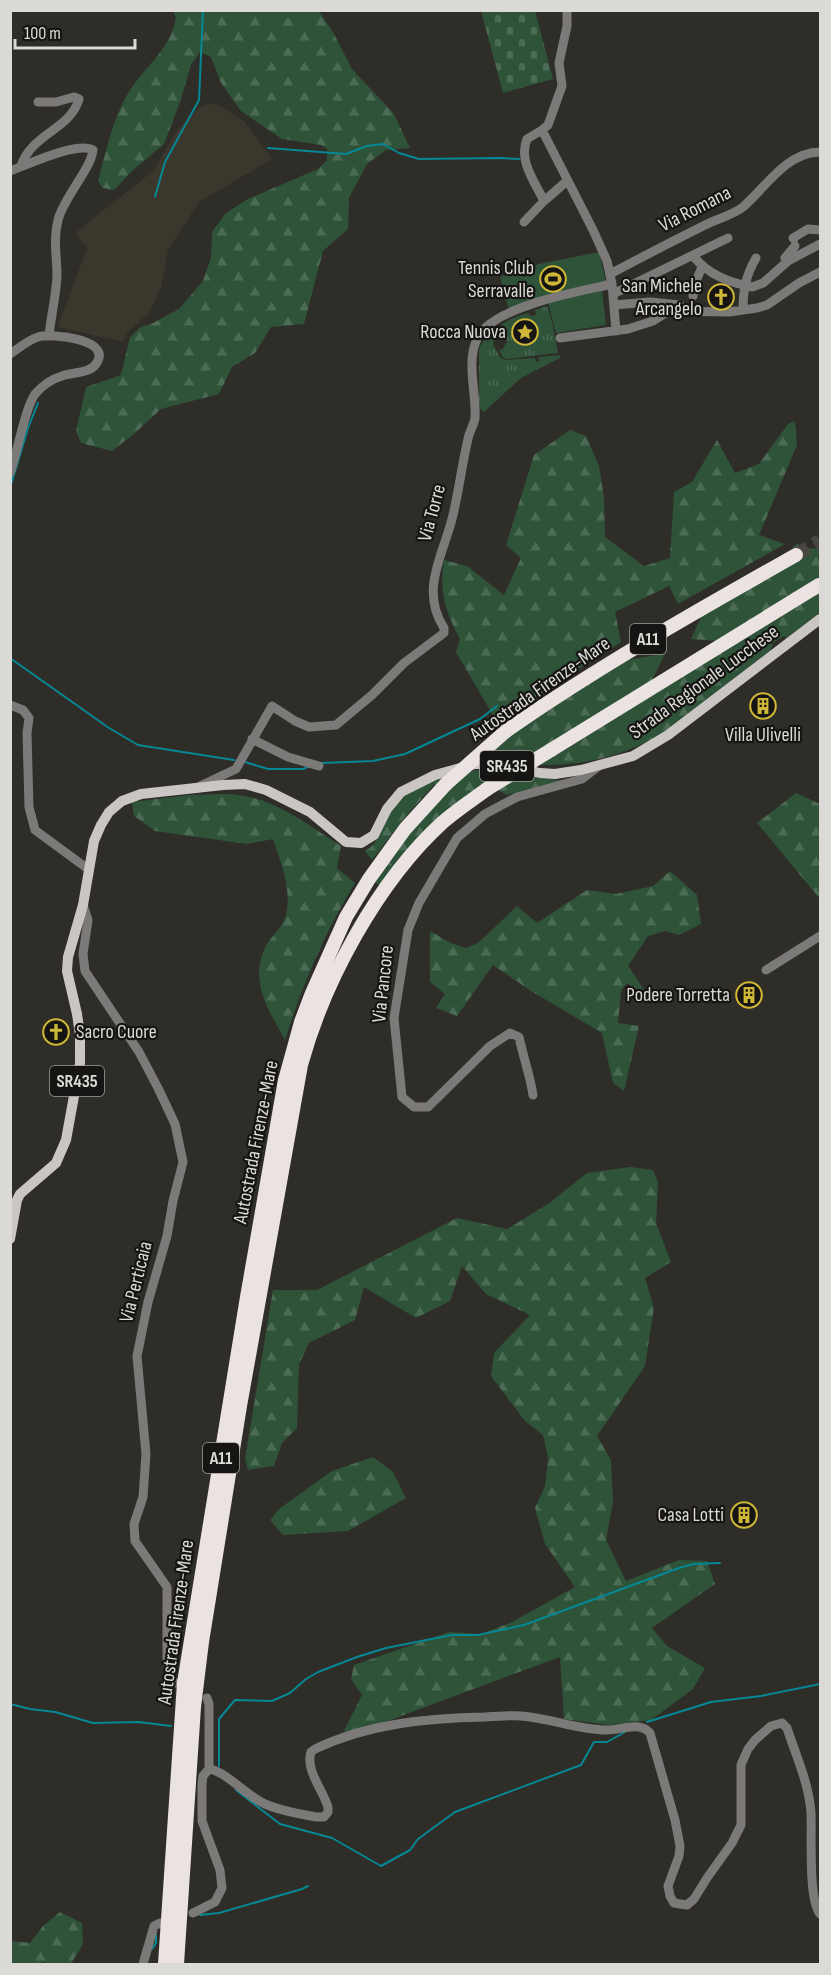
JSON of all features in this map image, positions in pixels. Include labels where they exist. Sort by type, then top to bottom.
[{"type":"highway","name":"Autostrada Firenze-Mare","points":[[165,1965],[184,1683],[285,1080],[298,1030],[322,968],[346,917],[378,866],[405,830],[446,784],[506,731],[568,688],[614,660],[796,555]]},
{"type":"highway","name":"Autostrada Firenze-Mare","points":[[177,1965],[194,1707],[201,1642],[240,1406],[301,1065],[324,997],[342,960],[377,901],[407,860],[432,832],[488,789],[819,585]]},
{"type":"main road","name":"Strada Regionale Lucchese","points":[[10,1239],[20,1194],[60,1158],[71,1120],[80,1063],[80,1035],[67,970],[68,957],[83,905],[94,841],[109,813],[122,801],[141,794],[245,784],[266,790],[310,812],[346,842],[354,844],[367,841],[374,835],[387,809],[401,792],[435,776],[480,764],[506,765],[549,774],[563,773],[633,756],[668,735],[820,619]]},
{"type":"street","points":[[544,201],[526,165],[524,154],[526,139],[542,130],[550,122],[561,86],[560,63],[567,26],[567,10]]},
{"type":"street","points":[[21,166],[29,150],[68,118],[79,99],[76,96],[56,102],[38,102]]},
{"type":"street","points":[[542,130],[606,259],[612,284],[616,331]]},
{"type":"street","points":[[10,171],[48,156],[85,148],[93,150],[65,201],[58,220],[55,240],[56,283],[49,336]]},
{"type":"street","name":"Via Romana","points":[[612,284],[664,245],[740,209],[797,158],[810,152],[820,152]]},
{"type":"street","points":[[524,222],[567,181]]},
{"type":"street","points":[[788,261],[785,258],[794,241],[808,229],[820,230]]},
{"type":"street","points":[[612,284],[693,256],[728,238]]},
{"type":"street","points":[[693,256],[702,267],[714,275],[752,288],[759,285],[788,261],[820,244]]},
{"type":"street","points":[[743,310],[744,285],[756,258]]},
{"type":"street","points":[[693,296],[702,267]]},
{"type":"street","points":[[614,305],[650,302],[683,308],[729,312],[743,310],[765,306],[820,272]]},
{"type":"street","name":"Via Torre","points":[[252,739],[272,706],[309,727],[336,725],[372,695],[404,663],[444,633],[436,609],[434,589],[436,569],[453,516],[467,441],[474,423],[473,361],[477,339],[484,329],[515,311],[612,284]]},
{"type":"street","points":[[560,338],[616,331],[648,323],[666,311],[704,306]]},
{"type":"street","points":[[10,354],[32,339],[49,336],[86,341],[96,348],[98,353],[97,363],[89,370],[54,379],[35,394],[10,473]]},
{"type":"street","points":[[10,705],[23,710],[30,718],[27,733],[29,807],[35,830],[88,869]]},
{"type":"street","points":[[195,789],[236,769],[252,739],[288,757],[319,766]]},
{"type":"street","name":"Via Pancore","points":[[533,1095],[531,1078],[519,1036],[510,1032],[490,1046],[428,1107],[414,1107],[402,1097],[394,1018],[408,930],[419,903],[457,838],[484,814],[517,797],[582,779],[599,766]]},
{"type":"street","name":"Via Perticaia","points":[[83,905],[88,920],[83,962],[85,970],[139,1052],[158,1088],[176,1127],[183,1162],[137,1356],[146,1454],[143,1497],[134,1524],[135,1541],[167,1587],[167,1661],[170,1677],[175,1683]]},
{"type":"street","points":[[766,970],[820,936]]},
{"type":"street","points":[[193,1913],[215,1902],[222,1888],[220,1870],[202,1821],[203,1776],[209,1769],[209,1704],[207,1698]]},
{"type":"street","points":[[209,1769],[217,1771],[251,1797],[266,1805],[324,1817],[328,1812],[328,1806],[313,1774],[309,1756],[310,1752],[315,1749],[341,1737],[429,1719],[509,1715],[607,1730],[640,1726],[646,1728],[650,1733],[678,1835],[679,1856],[668,1886],[670,1896],[674,1903],[687,1905],[694,1899],[706,1878],[732,1843],[741,1825],[741,1765],[748,1749],[763,1732],[771,1726],[782,1723],[787,1728],[808,1792],[815,1901],[820,1914]]},
{"type":"street","points":[[143,1965],[154,1926],[160,1923]]},
{"type":"shaded area","points":[[209,103],[220,106],[245,122],[272,159],[199,202],[168,250],[161,287],[149,313],[127,333],[123,342],[58,327],[87,248],[75,233],[153,171],[178,129],[199,108]]},
{"type":"green space","points":[[173,11],[319,11],[352,69],[394,114],[410,148],[386,150],[367,164],[349,198],[348,229],[323,251],[304,324],[271,327],[255,353],[232,367],[219,394],[161,409],[112,451],[81,443],[76,431],[86,387],[121,375],[130,337],[141,327],[179,309],[203,281],[211,258],[212,232],[226,213],[248,199],[318,169],[327,160],[327,149],[321,145],[282,139],[241,111],[221,83],[211,57],[200,52],[191,65],[164,144],[114,190],[103,188],[98,181],[110,135],[119,112],[135,83],[169,38],[176,17]]},
{"type":"green space","points":[[481,11],[535,11],[553,79],[503,93]]},
{"type":"green space","name":"Tennis Club Serravalle","points":[[599,252],[606,281],[509,310],[500,277],[539,264]]},
{"type":"green space","points":[[602,289],[606,325],[556,333],[548,303]]},
{"type":"green space","points":[[547,306],[558,353],[503,358],[499,350],[503,349],[507,342],[503,335],[496,336],[495,331],[510,319],[528,313],[531,316],[536,315],[535,310]]},
{"type":"green space","points":[[494,330],[493,344],[504,360],[535,358],[536,362],[539,361],[539,357],[560,355],[560,358],[521,378],[484,412],[479,404],[479,349]]},
{"type":"green space","points":[[795,421],[797,445],[759,535],[785,544],[678,604],[669,586],[615,612],[621,642],[497,722],[456,652],[460,639],[450,619],[443,592],[444,560],[467,566],[504,595],[521,558],[506,545],[534,455],[570,430],[586,436],[599,466],[604,497],[605,537],[644,566],[670,558],[674,492],[692,482],[717,440],[735,473],[759,464],[788,424]]},
{"type":"green space","points":[[797,544],[806,548],[820,549],[820,584],[719,641],[691,639],[702,615],[799,558],[792,547]]},
{"type":"green space","points":[[820,591],[820,612],[787,638],[784,636],[773,643],[771,650],[660,735],[646,742],[605,758],[561,765],[481,759],[507,738],[625,660],[665,654],[650,684],[546,749],[552,758]]},
{"type":"green space","points":[[492,769],[563,781],[507,795],[487,784],[381,886],[373,881],[394,852],[459,777],[434,785],[406,816],[372,860],[365,851],[378,838],[393,808],[401,799],[411,791],[438,779]]},
{"type":"green space","points":[[796,793],[820,804],[820,899],[757,823]]},
{"type":"green space","points":[[189,795],[241,795],[272,804],[341,846],[337,868],[355,883],[315,960],[285,1040],[267,1006],[259,971],[266,946],[286,915],[287,886],[273,839],[247,844],[155,831],[134,816],[132,802]]},
{"type":"green space","points":[[670,871],[697,895],[701,924],[679,935],[665,931],[648,936],[628,966],[645,991],[643,994],[627,983],[621,991],[618,1023],[639,1026],[624,1091],[613,1083],[602,1033],[531,991],[493,965],[457,1016],[436,1008],[445,994],[430,982],[430,931],[451,943],[466,948],[478,943],[517,906],[537,923],[587,890],[616,894],[653,886]]},
{"type":"green space","points":[[630,1167],[653,1170],[658,1182],[656,1223],[671,1262],[645,1278],[654,1308],[645,1366],[597,1436],[611,1460],[613,1502],[606,1540],[626,1581],[679,1560],[707,1561],[715,1584],[652,1628],[667,1646],[705,1668],[693,1689],[651,1720],[609,1725],[564,1719],[560,1657],[350,1735],[344,1731],[362,1695],[351,1679],[354,1665],[449,1632],[481,1634],[510,1623],[575,1587],[545,1544],[535,1508],[545,1486],[548,1458],[543,1435],[525,1421],[491,1376],[494,1353],[530,1315],[486,1294],[462,1266],[450,1301],[416,1318],[364,1287],[355,1320],[309,1343],[299,1364],[297,1428],[282,1443],[274,1466],[248,1470],[245,1459],[273,1290],[317,1290],[457,1218],[507,1229],[548,1204],[587,1173]]},
{"type":"green space","points":[[373,1457],[393,1472],[406,1498],[348,1531],[283,1535],[270,1520],[279,1509],[332,1471]]},
{"type":"green space","points":[[60,1912],[82,1923],[83,1944],[72,1964],[44,1962],[11,1964],[11,1941],[30,1943],[43,1926]]},
{"type":"waterway","points":[[155,197],[165,162],[199,100],[203,10]]},
{"type":"waterway","points":[[268,148],[346,154],[367,146],[383,144],[399,153],[419,159],[519,159]]},
{"type":"waterway","points":[[10,488],[38,403]]},
{"type":"waterway","points":[[10,658],[109,728],[138,745],[234,760]]},
{"type":"waterway","points":[[321,763],[373,761],[405,754],[480,719],[497,706]]},
{"type":"waterway","points":[[245,762],[268,769],[308,767]]},
{"type":"waterway","points":[[219,1766],[219,1719],[235,1700],[272,1701],[290,1693],[318,1672],[386,1648],[452,1635],[478,1635],[524,1625],[679,1568],[694,1564],[720,1563]]},
{"type":"waterway","points":[[647,1722],[711,1702],[761,1696],[820,1684]]},
{"type":"waterway","points":[[10,1704],[55,1712],[93,1723],[139,1722],[171,1726]]},
{"type":"waterway","points":[[236,1790],[280,1824],[332,1838],[381,1866],[410,1850],[418,1839],[455,1812],[581,1765],[594,1742],[607,1742],[625,1732]]},
{"type":"waterway","points":[[200,1915],[219,1913],[308,1886]]},
{"type":"waterway","points":[[152,1949],[156,1943],[156,1935]]},
{"type":"tunnel","points":[[796,555],[820,541]]},
{"type":"place","name":"Tennis Club Serravalle","points":[[553,279]]},
{"type":"place","name":"San Michele Arcangelo","points":[[721,297]]},
{"type":"place","name":"Rocca Nuova","points":[[525,332]]},
{"type":"place","name":"Villa Ulivelli","points":[[763,706]]},
{"type":"place","name":"Podere Torretta","points":[[749,995]]},
{"type":"place","name":"Sacro Cuore","points":[[56,1032]]},
{"type":"place","name":"Casa Lotti","points":[[744,1515]]}]
